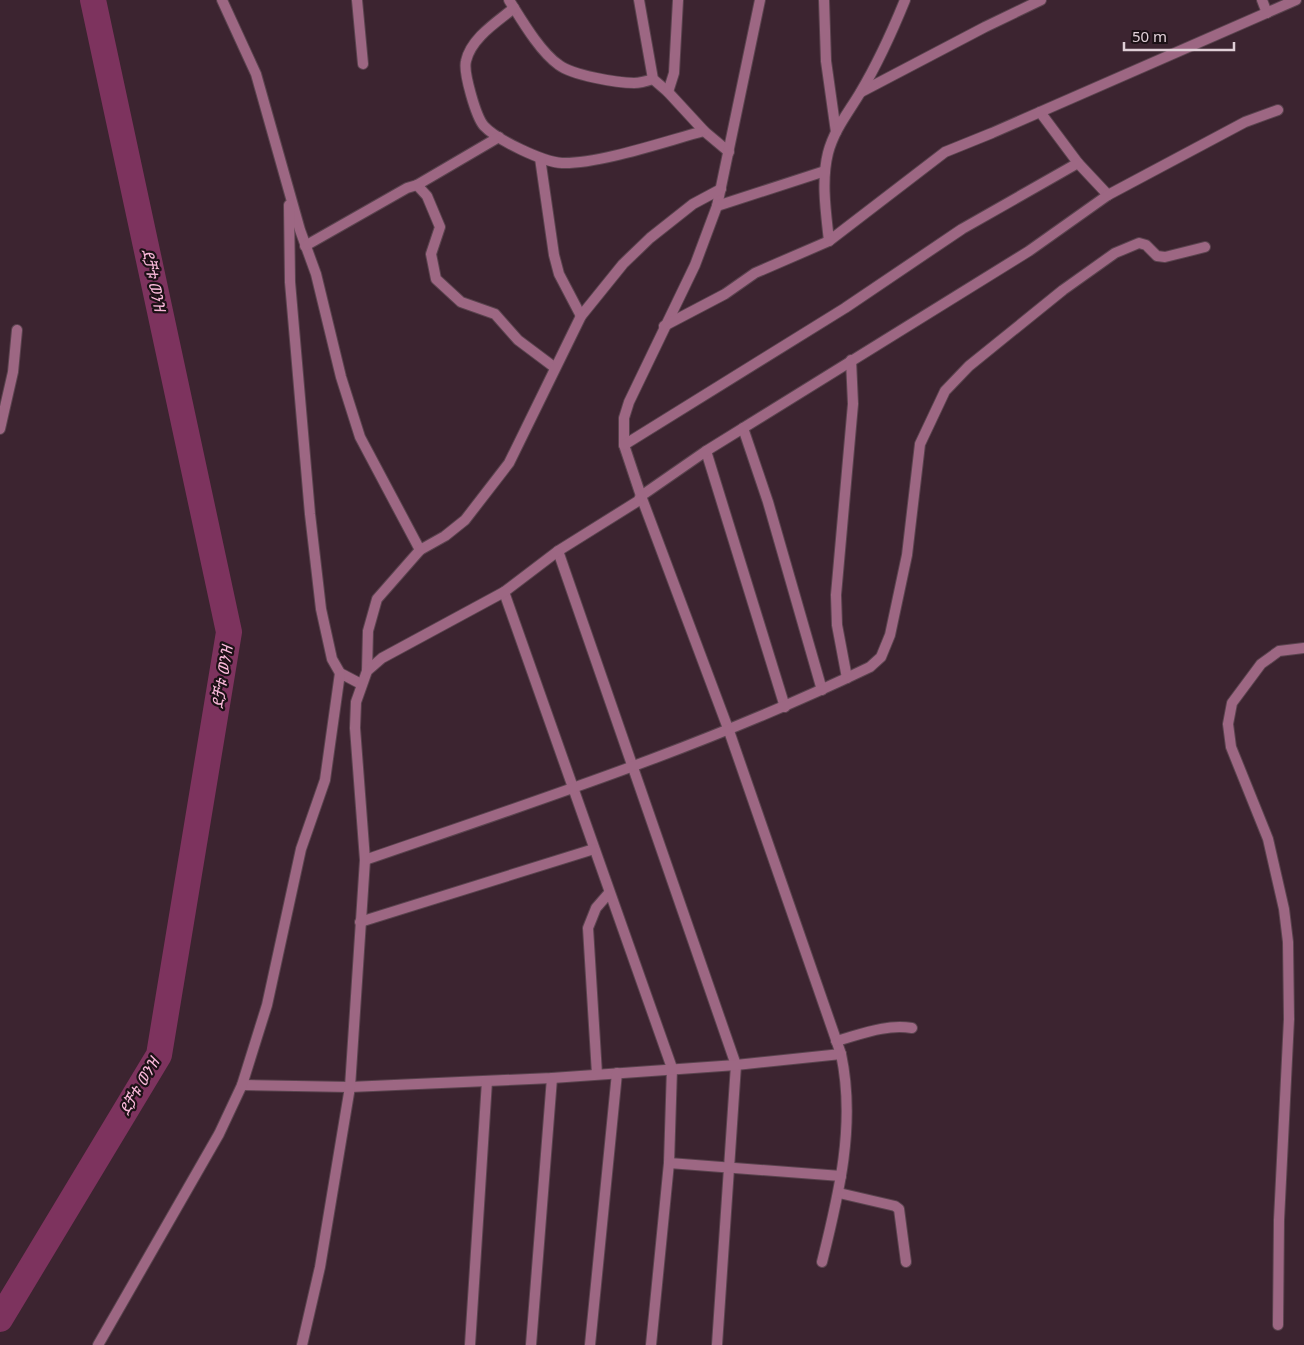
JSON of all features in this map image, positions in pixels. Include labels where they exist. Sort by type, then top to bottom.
[{"type":"street","points":[[222,0],[256,74],[305,246],[316,274],[341,377],[360,437],[420,550]]},
{"type":"street","points":[[357,0],[363,64]]},
{"type":"street","points":[[639,0],[653,79],[668,92],[704,131],[730,152]]},
{"type":"street","points":[[668,92],[674,73],[678,0]]},
{"type":"street","points":[[760,0],[730,152],[717,206],[695,265],[629,402],[624,418],[624,445],[641,496],[729,731],[841,1054],[847,1081],[847,1115],[839,1194],[822,1262]]},
{"type":"street","points":[[824,0],[826,61],[836,132]]},
{"type":"street","points":[[828,241],[825,171],[836,132],[861,92],[891,33],[905,0]]},
{"type":"street","points":[[861,92],[985,26],[1041,0]]},
{"type":"street","points":[[1262,0],[1267,14]]},
{"type":"street","points":[[664,326],[725,294],[755,273],[828,241],[945,152],[1296,0]]},
{"type":"street","points":[[653,79],[635,83],[572,71],[559,66],[511,4],[475,42],[466,61],[466,75],[482,124],[499,137],[540,158],[562,163],[595,159],[704,131]]},
{"type":"street","points":[[367,671],[382,658],[504,592],[558,550],[638,501],[641,496],[706,451],[1029,251],[1108,196],[1245,122],[1278,110]]},
{"type":"street","points":[[1040,112],[1078,163],[1108,196]]},
{"type":"street","points":[[305,246],[406,188],[418,185],[499,137]]},
{"type":"street","points":[[540,158],[554,255],[560,274],[581,316]]},
{"type":"street","points":[[624,445],[845,308],[962,229],[1078,163]]},
{"type":"street","points":[[717,206],[825,171]]},
{"type":"street","points":[[418,185],[427,196],[440,227],[431,254],[436,279],[461,302],[495,314],[518,340],[554,367]]},
{"type":"street","points":[[302,1345],[320,1267],[350,1087],[365,860],[355,728],[356,702],[367,671],[368,631],[374,605],[382,592],[420,550],[466,520],[508,463],[581,316],[623,264],[650,238],[693,204],[721,189]]},
{"type":"street","points":[[289,192],[290,282],[310,514],[321,609],[332,660],[340,673],[361,684]]},
{"type":"street","points":[[365,860],[634,768],[729,731],[870,668],[881,657],[886,648],[907,555],[920,444],[945,391],[983,354],[1063,290],[1131,245],[1146,245],[1157,256],[1165,257],[1205,247]]},
{"type":"street","points":[[0,429],[13,372],[17,330]]},
{"type":"street","points":[[847,678],[837,624],[836,595],[854,404],[851,360]]},
{"type":"street","points":[[742,428],[768,502],[822,690]]},
{"type":"street","points":[[706,451],[785,707]]},
{"type":"street","points":[[558,550],[736,1065],[731,1169],[717,1345]]},
{"type":"street","points":[[504,592],[672,1068],[670,1163],[651,1345]]},
{"type":"street","points":[[1278,1325],[1279,1220],[1289,1019],[1288,942],[1284,909],[1268,839],[1231,747],[1228,724],[1232,703],[1261,664],[1279,651],[1304,648]]},
{"type":"street","points":[[98,1345],[219,1134],[242,1085],[267,1005],[301,849],[325,780],[340,673]]},
{"type":"street","points":[[360,922],[594,849]]},
{"type":"street","points":[[597,1074],[588,928],[596,908],[609,893]]},
{"type":"street","points":[[836,1042],[878,1028],[899,1026],[912,1028]]},
{"type":"street","points":[[242,1085],[350,1087],[552,1078],[672,1068],[736,1065],[841,1054]]},
{"type":"street","points":[[590,1345],[616,1073]]},
{"type":"street","points":[[531,1345],[552,1078]]},
{"type":"street","points":[[470,1345],[487,1080]]},
{"type":"street","points":[[670,1163],[841,1176]]},
{"type":"street","points":[[839,1194],[895,1206],[899,1209],[906,1262]]},
{"type":"waterway","name":"ደቻቱ ወንዝ","points":[[0,1319],[159,1055],[229,632],[93,0]]}]
